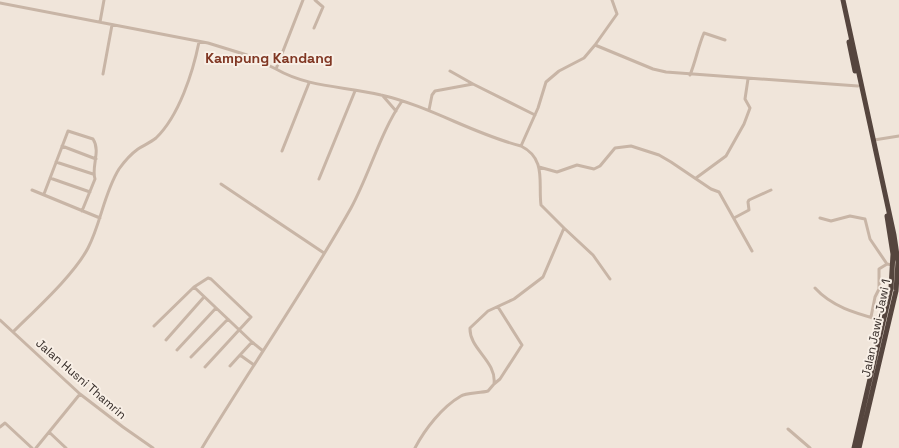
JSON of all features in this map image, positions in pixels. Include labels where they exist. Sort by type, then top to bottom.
[{"type":"highway","points":[[842,0],[858,86],[875,155],[888,224],[893,265],[891,288],[884,321],[883,335],[870,392],[854,448]]},
{"type":"highway","name":"Jalan Jawi-Jawi 1","points":[[853,54],[874,140],[875,155],[897,248],[897,293],[883,335]]},
{"type":"highway","name":"Jalan Jawi-Jawi 1","points":[[860,448],[870,392]]},
{"type":"street","points":[[100,22],[104,0]]},
{"type":"street","points":[[276,69],[303,0]]},
{"type":"street","points":[[314,28],[322,7],[315,0]]},
{"type":"street","points":[[521,146],[535,115],[546,82],[559,71],[584,58],[595,45],[617,14],[612,0]]},
{"type":"street","points":[[0,3],[199,42],[247,55],[291,77],[309,83],[381,94],[429,110],[476,132],[521,146],[532,152],[541,172],[541,205],[547,213],[594,256],[610,279]]},
{"type":"street","points":[[103,74],[112,25]]},
{"type":"street","points":[[690,75],[704,33],[725,40]]},
{"type":"street","points":[[14,332],[61,282],[88,248],[100,218],[109,188],[120,168],[138,149],[152,141],[169,121],[191,73],[199,42]]},
{"type":"street","points":[[595,45],[653,69],[690,75],[858,86]]},
{"type":"street","points":[[450,71],[535,115]]},
{"type":"street","points":[[698,176],[724,158],[744,124],[750,108],[749,104],[744,99],[748,80]]},
{"type":"street","points":[[282,151],[309,83]]},
{"type":"street","points":[[429,110],[432,96],[435,91],[473,84]]},
{"type":"street","points":[[319,179],[354,91]]},
{"type":"street","points":[[381,94],[396,111]]},
{"type":"street","points":[[202,448],[352,206],[402,101]]},
{"type":"street","points":[[44,194],[68,131],[93,139],[95,142],[96,159],[93,174],[95,179],[82,211]]},
{"type":"street","points":[[874,140],[899,136]]},
{"type":"street","points":[[62,146],[96,159]]},
{"type":"street","points":[[539,167],[557,172],[577,165],[594,169],[600,166],[615,148],[631,146],[659,155],[698,176],[711,189],[719,192],[752,250]]},
{"type":"street","points":[[56,162],[93,174]]},
{"type":"street","points":[[50,178],[90,192]]},
{"type":"street","points":[[221,184],[324,253]]},
{"type":"street","points":[[32,190],[100,218]]},
{"type":"street","points":[[734,218],[749,210],[749,200],[771,190]]},
{"type":"street","points":[[820,218],[831,221],[848,217],[865,219],[870,239],[887,264]]},
{"type":"street","points":[[494,384],[492,367],[470,333],[470,328],[488,311],[514,299],[543,277],[564,228]]},
{"type":"street","points":[[871,317],[875,297],[879,291],[879,269],[887,264],[893,265]]},
{"type":"street","points":[[154,326],[194,287],[208,278],[211,279],[250,317],[240,330],[205,367]]},
{"type":"street","points":[[194,287],[263,351]]},
{"type":"street","points":[[814,288],[831,302],[884,321]]},
{"type":"street","points":[[166,340],[204,297]]},
{"type":"street","points":[[415,448],[438,416],[461,395],[488,391],[500,379],[522,345],[498,307]]},
{"type":"street","points":[[177,350],[216,308]]},
{"type":"street","points":[[191,357],[228,319]]},
{"type":"street","name":"Jalan Husni Thamrin","points":[[0,320],[80,394],[123,428],[153,448]]},
{"type":"street","points":[[230,366],[252,342]]},
{"type":"street","points":[[240,355],[254,365]]},
{"type":"street","points":[[36,448],[80,394]]},
{"type":"street","points":[[0,427],[5,423],[32,448]]},
{"type":"street","points":[[788,429],[810,448]]},
{"type":"street","points":[[49,432],[66,448]]},
{"type":"district","name":"Kampung Kandang","points":[[269,58]]}]
